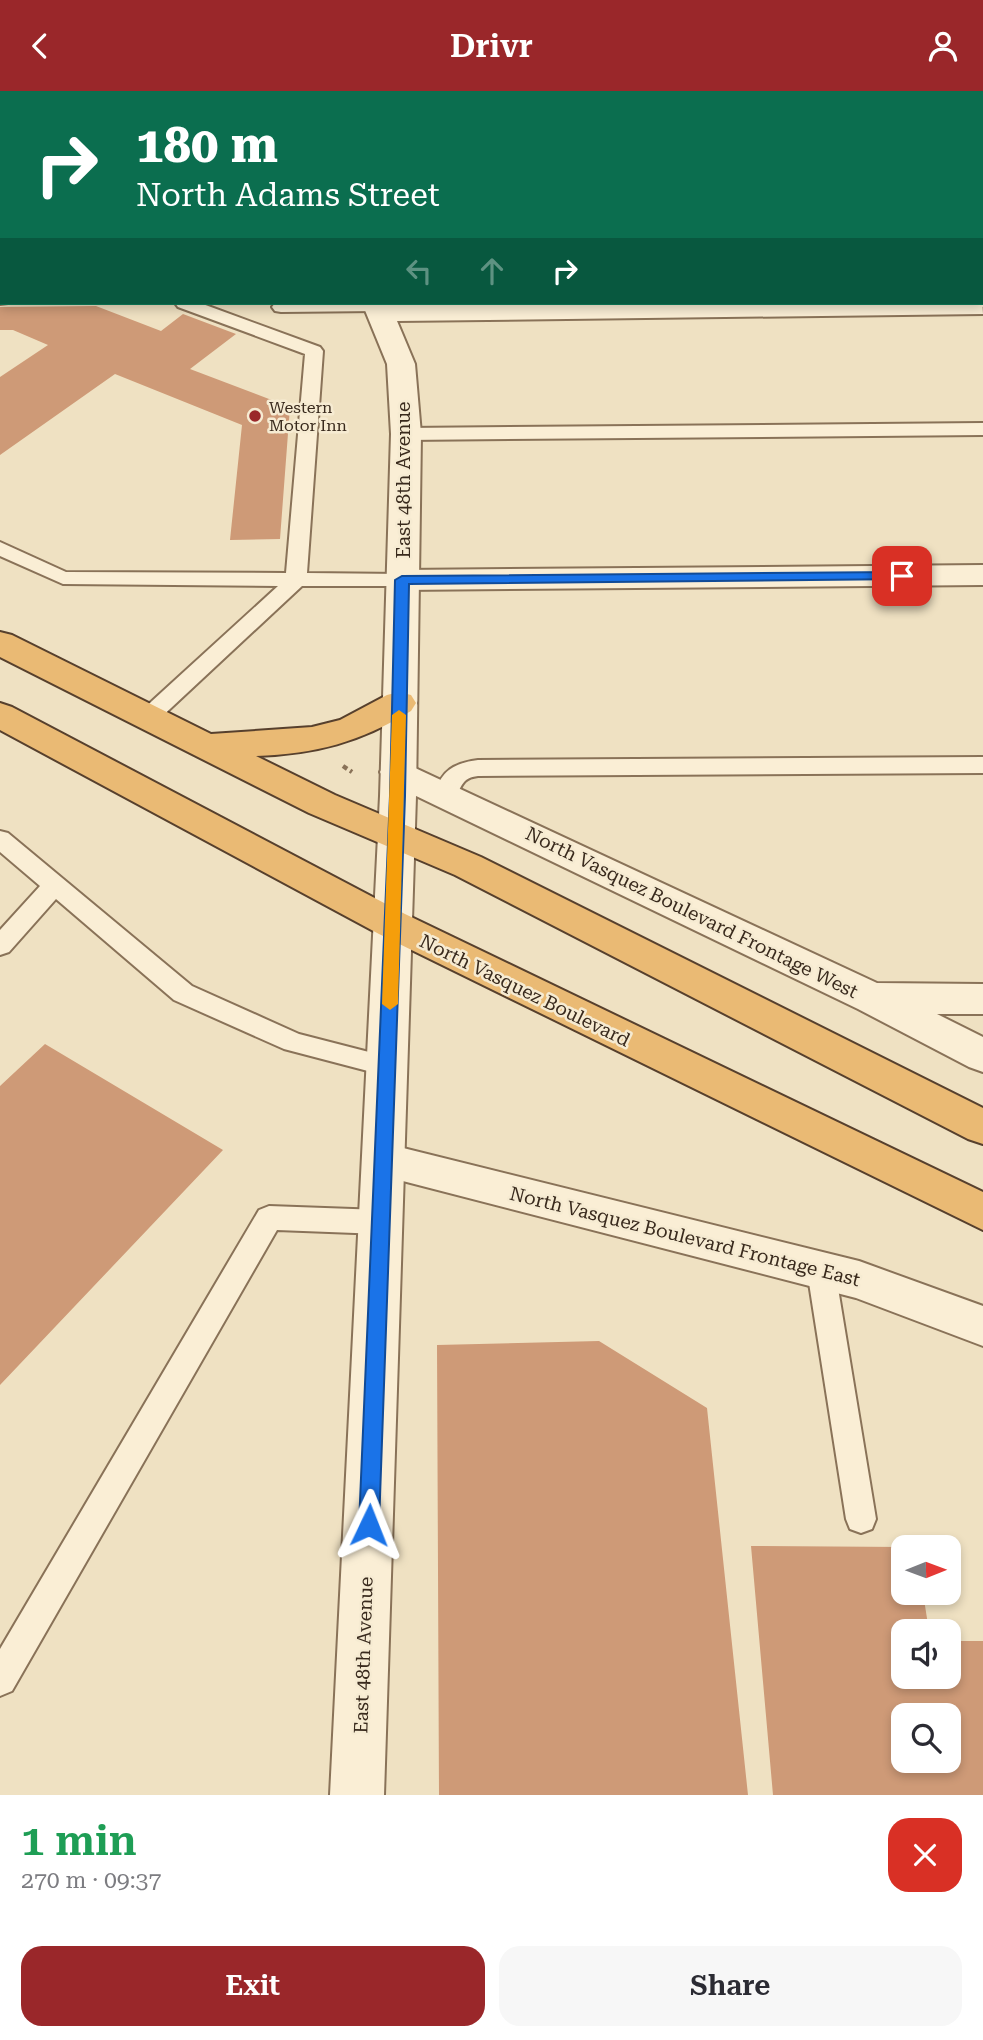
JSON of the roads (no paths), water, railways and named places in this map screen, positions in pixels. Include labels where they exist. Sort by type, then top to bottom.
[{"type":"highway","points":[[0,643],[322,804],[468,866],[983,1127]]},
{"type":"highway","points":[[206,746],[326,736],[361,724],[399,703]]},
{"type":"highway","name":"North Vasquez Boulevard","points":[[0,715],[392,924],[983,1212]]},
{"type":"street","points":[[379,307],[983,306]]},
{"type":"street","name":"East 48th Avenue","points":[[358,1795],[396,835],[406,434],[401,364],[379,307]]},
{"type":"street","points":[[402,580],[983,575]]},
{"type":"street","name":"North Vasquez Boulevard Frontage West","points":[[398,772],[872,998],[983,1056]]},
{"type":"street","points":[[872,998],[983,999]]},
{"type":"street","name":"North Vasquez Boulevard Frontage East","points":[[383,1160],[859,1280],[983,1326]]},
{"type":"lane","points":[[148,717],[296,580],[314,351],[189,305]]},
{"type":"lane","points":[[281,307],[379,307]]},
{"type":"lane","points":[[406,434],[983,429]]},
{"type":"lane","points":[[0,548],[63,578],[402,580]]},
{"type":"lane","points":[[446,794],[449,779],[453,775],[465,769],[478,768],[983,765]]},
{"type":"lane","points":[[0,839],[183,993],[293,1042],[387,1066]]},
{"type":"lane","points":[[0,946],[56,884]]},
{"type":"lane","points":[[0,1680],[269,1218],[381,1222]]},
{"type":"lane","points":[[821,1270],[861,1519]]},
{"type":"place","name":"Western Motor Inn","points":[[255,416]]}]
